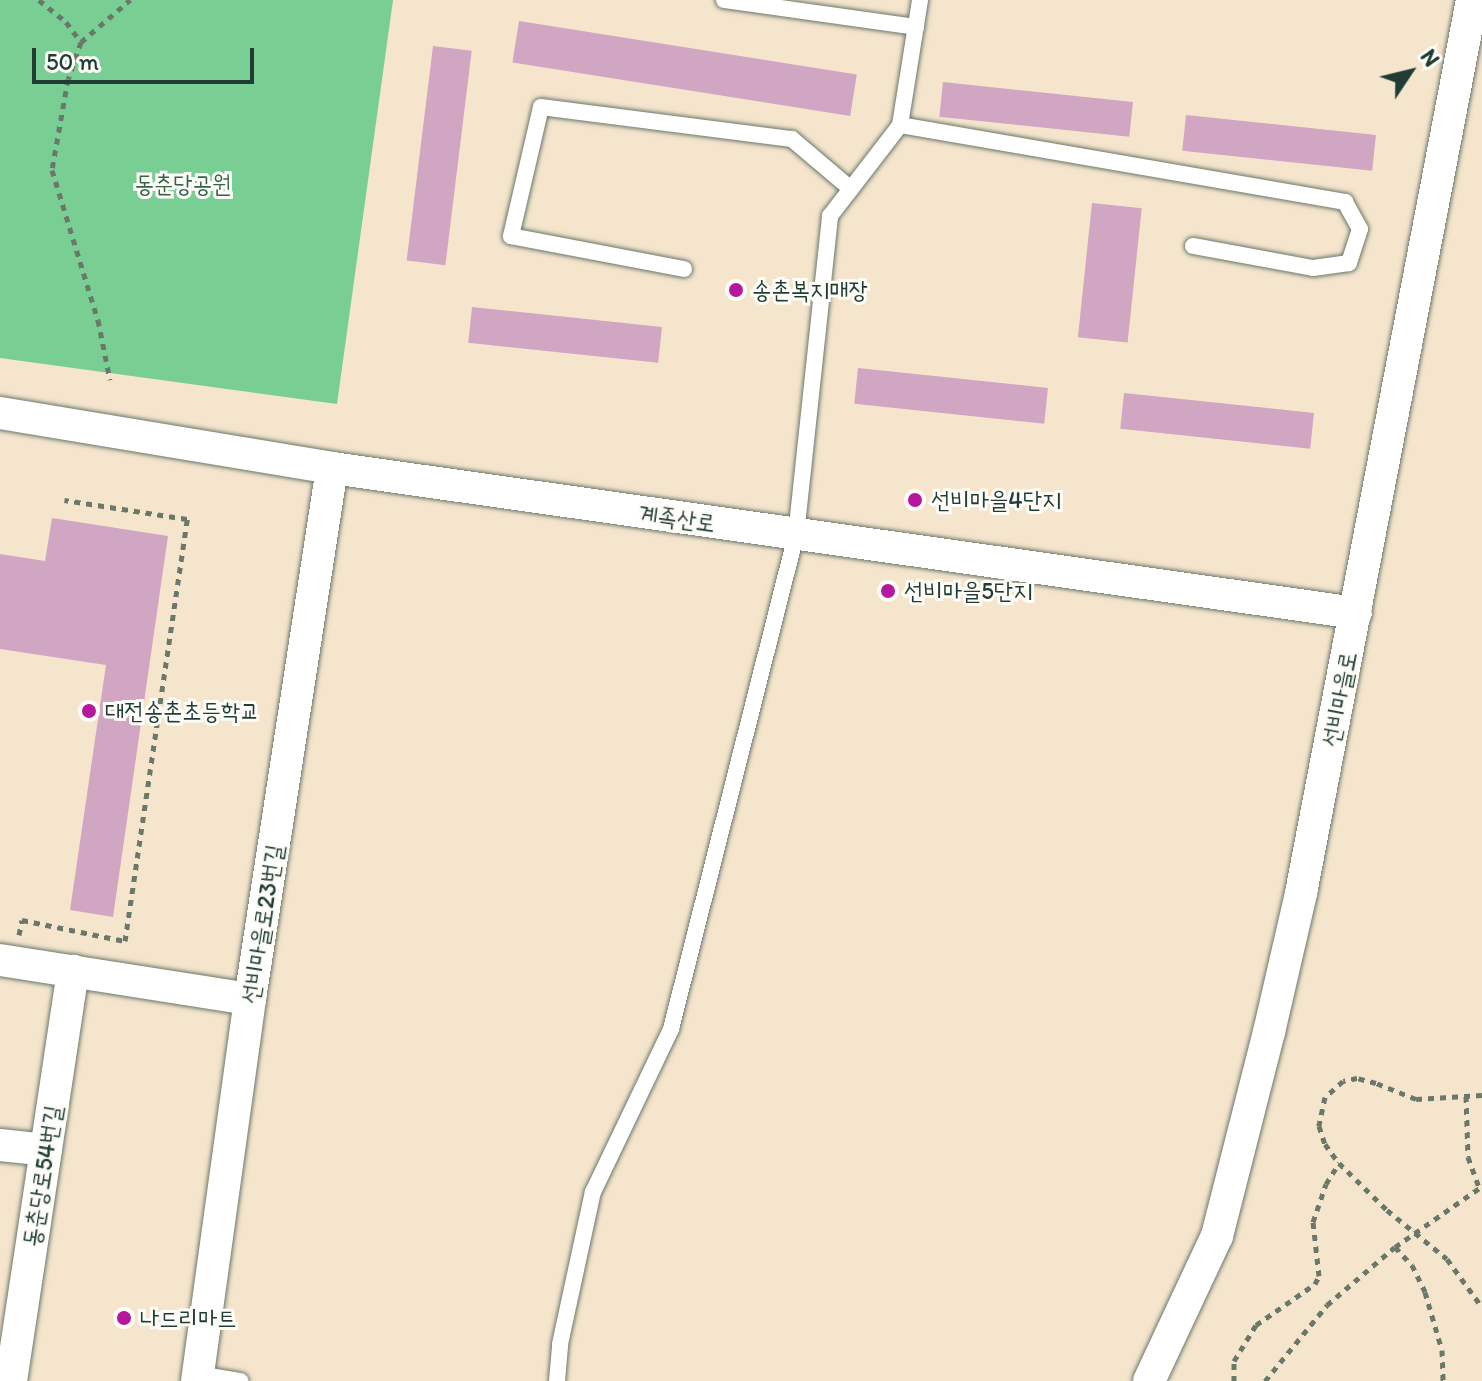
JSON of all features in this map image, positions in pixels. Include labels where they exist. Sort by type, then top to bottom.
[{"type":"street","name":"선비마을로","points":[[1149,1381],[1217,1236],[1301,893],[1472,0]]},
{"type":"street","name":"계족산로","points":[[0,413],[332,468],[1356,613]]},
{"type":"street","name":"선비마을로23번길","points":[[198,1378],[250,999],[332,468]]},
{"type":"street","points":[[7,961],[250,999]]},
{"type":"street","name":"동춘당로54번길","points":[[11,1381],[11,1302],[46,1150],[73,971]]},
{"type":"street","points":[[0,1145],[46,1150]]},
{"type":"lane","points":[[724,0],[916,27]]},
{"type":"lane","points":[[557,1381],[560,1344],[593,1192],[671,1029],[796,535],[830,216],[900,125],[920,0]]},
{"type":"lane","points":[[684,269],[511,236],[541,107],[792,139],[851,189]]},
{"type":"lane","points":[[900,125],[1345,202],[1360,229],[1349,263],[1313,268],[1193,246]]},
{"type":"lane","points":[[198,1378],[240,1381]]},
{"type":"path","points":[[39,0],[66,22],[81,42]]},
{"type":"path","points":[[110,380],[98,320],[52,170],[68,79],[81,42],[130,0]]},
{"type":"path","points":[[7,961],[22,920],[125,941],[187,519],[64,500]]},
{"type":"path","points":[[1482,1095],[1416,1099],[1357,1078],[1343,1081],[1325,1097],[1320,1111],[1325,1144],[1339,1163],[1414,1233],[1447,1259],[1482,1307]]},
{"type":"path","points":[[1265,1381],[1327,1305],[1395,1247],[1480,1187],[1468,1157],[1466,1096]]},
{"type":"path","points":[[1234,1381],[1234,1361],[1256,1325],[1315,1284],[1319,1276],[1313,1222],[1326,1184],[1339,1163]]},
{"type":"path","points":[[1395,1247],[1412,1265],[1425,1292],[1442,1350],[1443,1381]]},
{"type":"green space","name":"동춘당공원","points":[[0,0],[393,0],[337,404],[0,358]]},
{"type":"building","points":[[519,21],[857,75],[850,116],[512,62]]},
{"type":"building","points":[[433,46],[472,51],[445,265],[407,260]]},
{"type":"building","points":[[943,82],[1133,102],[1129,137],[939,117]]},
{"type":"building","points":[[1186,115],[1376,135],[1372,171],[1182,151]]},
{"type":"building","points":[[1092,203],[1142,208],[1128,342],[1078,337]]},
{"type":"building","points":[[472,307],[662,327],[658,363],[468,343]]},
{"type":"building","points":[[858,368],[1048,388],[1044,424],[854,404]]},
{"type":"building","points":[[1124,393],[1314,413],[1310,449],[1120,429]]},
{"type":"building","points":[[52,518],[168,536],[113,917],[70,910],[106,665],[0,649],[0,554],[45,561]]},
{"type":"place","name":"송촌복지매장","points":[[736,290]]},
{"type":"place","name":"선비마을4단지","points":[[915,500]]},
{"type":"place","name":"선비마을5단지","points":[[888,591]]},
{"type":"place","name":"대전송촌초등학교","points":[[89,711]]},
{"type":"place","name":"나드리마트","points":[[124,1318]]}]
